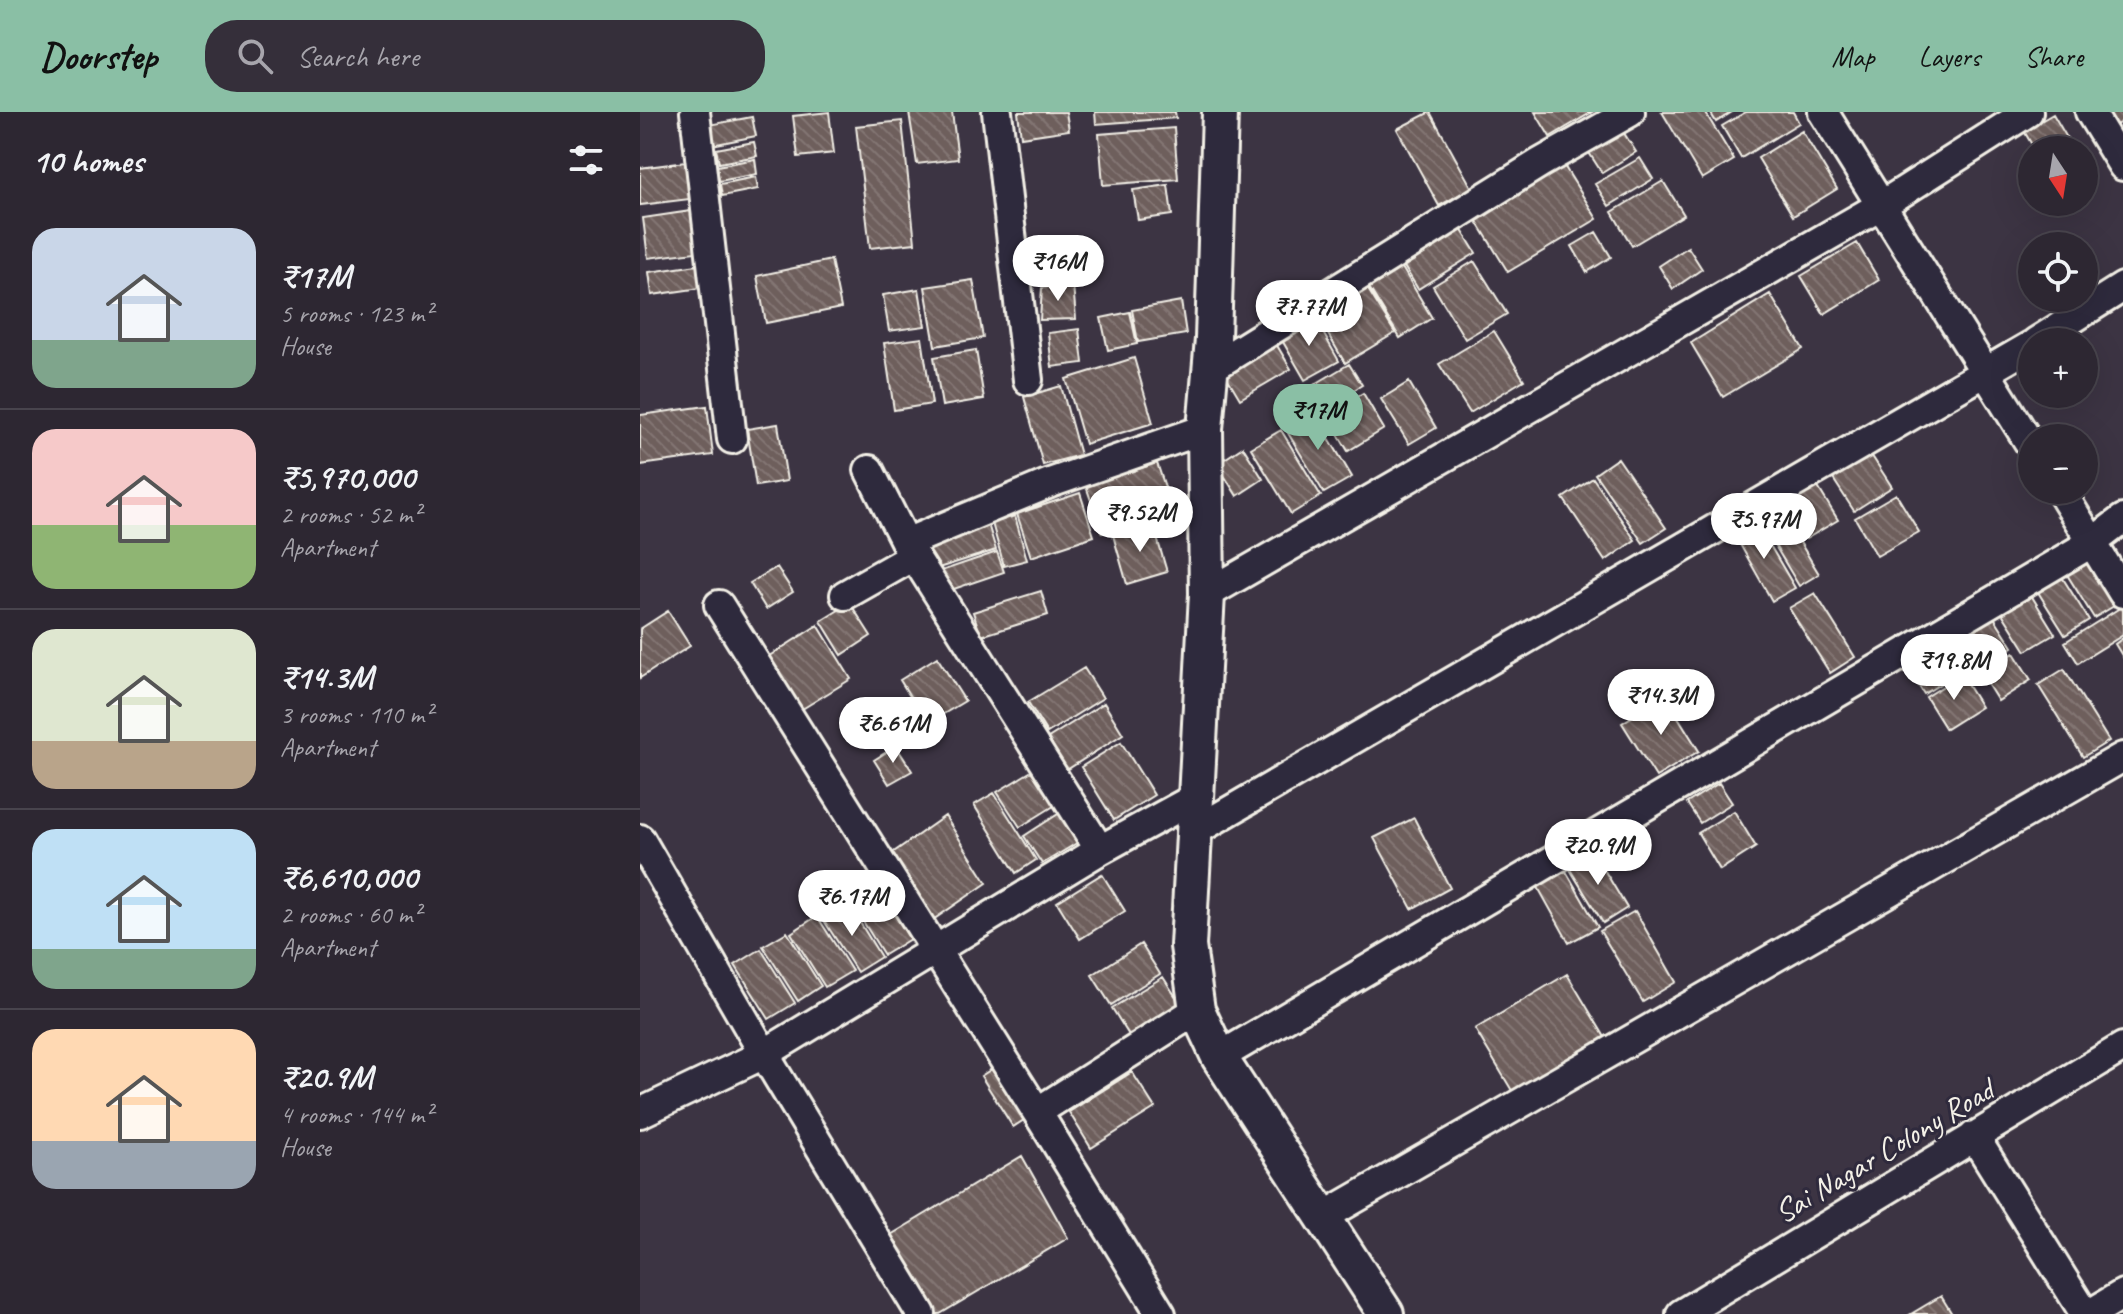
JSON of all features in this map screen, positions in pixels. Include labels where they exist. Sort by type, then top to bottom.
[{"type":"street","points":[[695,112],[732,439]]},
{"type":"street","points":[[997,112],[1028,380]]},
{"type":"street","points":[[1220,112],[1211,368],[1205,429],[1207,594],[1188,946],[1197,1010],[1219,1057],[1386,1314]]},
{"type":"street","points":[[1211,368],[1540,163],[1630,112]]},
{"type":"street","points":[[1823,112],[2018,425]]},
{"type":"street","points":[[1207,594],[1882,205],[2028,112]]},
{"type":"street","points":[[2090,112],[2123,166]]},
{"type":"street","points":[[2058,328],[2123,287]]},
{"type":"street","points":[[1195,831],[2018,353]]},
{"type":"street","points":[[845,595],[910,549],[1050,483],[1205,429]]},
{"type":"street","points":[[869,470],[910,549],[1100,850]]},
{"type":"street","points":[[2069,504],[2123,593]]},
{"type":"street","points":[[1219,1057],[2093,542],[2123,519]]},
{"type":"street","points":[[719,605],[1161,1314]]},
{"type":"street","points":[[1321,1218],[2123,757]]},
{"type":"street","points":[[640,1113],[764,1054],[1100,850],[1195,798]]},
{"type":"street","points":[[640,839],[764,1054],[921,1314]]},
{"type":"street","points":[[1037,1112],[1197,1010]]},
{"type":"street","name":"Sai Nagar Colony Road","points":[[1681,1314],[2123,1047]]},
{"type":"street","points":[[1974,1136],[2088,1314],[2123,1294]]},
{"type":"building","points":[[829,112],[834,153],[798,157],[793,116]]},
{"type":"building","points":[[909,112],[952,112],[958,159],[917,164]]},
{"type":"building","points":[[1018,112],[1066,112],[1069,130],[1021,137]]},
{"type":"building","points":[[1095,112],[1175,112],[1176,118],[1096,124]]},
{"type":"building","points":[[1430,112],[1472,188],[1439,206],[1397,129]]},
{"type":"building","points":[[1535,112],[1592,112],[1550,137]]},
{"type":"building","points":[[1662,112],[1705,112],[1734,160],[1702,179]]},
{"type":"building","points":[[1710,112],[1732,112],[1716,122]]},
{"type":"building","points":[[1746,112],[1793,112],[1799,123],[1741,158],[1722,126]]},
{"type":"building","points":[[2099,112],[2123,112],[2123,121],[2109,129]]},
{"type":"building","points":[[2053,114],[2066,136],[2027,136],[2024,131]]},
{"type":"building","points":[[752,117],[756,136],[712,145],[709,125]]},
{"type":"building","points":[[902,121],[915,243],[870,248],[856,126]]},
{"type":"building","points":[[1174,128],[1178,179],[1103,185],[1099,134]]},
{"type":"building","points":[[1622,130],[1636,152],[1602,173],[1588,151]]},
{"type":"building","points":[[1802,131],[1837,189],[1793,216],[1758,158]]},
{"type":"building","points":[[754,142],[757,156],[719,163],[716,149]]},
{"type":"building","points":[[1640,158],[1653,179],[1609,206],[1595,184]]},
{"type":"building","points":[[755,159],[757,174],[719,181],[717,166]]},
{"type":"building","points":[[685,162],[690,199],[640,205],[640,168]]},
{"type":"building","points":[[1563,164],[1597,219],[1508,272],[1475,218]]},
{"type":"building","points":[[756,177],[758,189],[722,196],[720,184]]},
{"type":"building","points":[[1663,181],[1684,215],[1632,246],[1612,212]]},
{"type":"building","points":[[1168,185],[1172,215],[1138,220],[1133,190]]},
{"type":"building","points":[[691,211],[696,252],[648,258],[643,218]]},
{"type":"building","points":[[1458,224],[1476,253],[1418,289],[1400,260]]},
{"type":"building","points":[[1596,232],[1611,257],[1587,272],[1572,246]]},
{"type":"building","points":[[1857,243],[1879,280],[1824,314],[1801,276]]},
{"type":"building","points":[[1688,247],[1702,269],[1673,289],[1659,266]]},
{"type":"building","points":[[831,260],[841,308],[766,323],[757,276]]},
{"type":"building","points":[[1398,261],[1432,318],[1400,338],[1365,281]]},
{"type":"building","points":[[1474,261],[1507,314],[1465,339],[1433,286]]},
{"type":"building","points":[[698,265],[701,288],[652,295],[649,272]]},
{"type":"building","points":[[973,280],[983,338],[935,346],[925,287]]},
{"type":"building","points":[[1364,283],[1395,333],[1345,363],[1315,312]]},
{"type":"building","points":[[1073,284],[1076,319],[1040,320],[1042,288]]},
{"type":"building","points":[[919,289],[925,326],[889,331],[883,295]]},
{"type":"building","points":[[1770,294],[1803,349],[1723,397],[1691,343]]},
{"type":"building","points":[[1181,301],[1186,334],[1138,342],[1132,310]]},
{"type":"building","points":[[1130,312],[1137,344],[1108,350],[1101,318]]},
{"type":"building","points":[[1313,315],[1339,361],[1305,380],[1279,335]]},
{"type":"building","points":[[1079,329],[1083,363],[1052,367],[1048,333]]},
{"type":"building","points":[[1494,331],[1524,380],[1470,413],[1439,364]]},
{"type":"building","points":[[1272,337],[1291,369],[1240,399],[1221,367]]},
{"type":"building","points":[[922,338],[932,404],[894,410],[884,343]]},
{"type":"building","points":[[976,350],[984,399],[942,406],[934,357]]},
{"type":"building","points":[[1134,358],[1153,423],[1085,444],[1066,379]]},
{"type":"building","points":[[1349,364],[1362,385],[1326,407],[1312,386]]},
{"type":"building","points":[[1409,382],[1436,428],[1409,444],[1381,399]]},
{"type":"building","points":[[1061,386],[1080,455],[1043,465],[1024,397]]},
{"type":"building","points":[[1363,393],[1384,429],[1348,451],[1326,414]]},
{"type":"building","points":[[707,406],[713,455],[640,465],[640,415]]},
{"type":"building","points":[[1313,411],[1352,477],[1324,493],[1285,428]]},
{"type":"building","points":[[778,424],[787,481],[756,486],[747,429]]},
{"type":"building","points":[[1281,430],[1321,496],[1291,514],[1251,448]]},
{"type":"building","points":[[1243,447],[1263,479],[1237,496],[1217,464]]},
{"type":"building","points":[[1868,450],[1892,487],[1854,511],[1830,474]]},
{"type":"building","points":[[1618,458],[1666,528],[1643,543],[1595,474]]},
{"type":"building","points":[[1157,463],[1173,511],[1102,533],[1086,486]]},
{"type":"building","points":[[1593,478],[1635,540],[1605,561],[1563,498]]},
{"type":"building","points":[[1816,484],[1838,520],[1806,539],[1784,503]]},
{"type":"building","points":[[1080,493],[1094,536],[1031,557],[1017,514]]},
{"type":"building","points":[[1896,494],[1919,532],[1877,556],[1855,518]]},
{"type":"building","points":[[1778,506],[1819,574],[1799,586],[1758,517]]},
{"type":"building","points":[[1015,516],[1027,560],[1004,566],[992,523]]},
{"type":"building","points":[[1755,520],[1795,588],[1772,601],[1733,532]]},
{"type":"building","points":[[988,524],[996,550],[932,570],[924,545]]},
{"type":"building","points":[[1153,524],[1167,572],[1127,584],[1113,535]]},
{"type":"building","points":[[997,552],[1004,572],[945,592],[938,572]]},
{"type":"building","points":[[2091,557],[2119,603],[2094,618],[2066,573]]},
{"type":"building","points":[[777,567],[793,592],[766,609],[750,583]]},
{"type":"building","points":[[2062,577],[2089,620],[2065,635],[2038,592]]},
{"type":"building","points":[[1041,591],[1048,615],[981,636],[973,612]]},
{"type":"building","points":[[1815,593],[1855,657],[1830,673],[1789,608]]},
{"type":"building","points":[[2031,595],[2055,634],[2026,651],[2002,613]]},
{"type":"building","points":[[850,603],[871,636],[842,655],[821,621]]},
{"type":"building","points":[[2123,606],[2123,635],[2078,663],[2065,642]]},
{"type":"building","points":[[668,611],[690,646],[640,678],[640,629]]},
{"type":"building","points":[[1992,614],[2013,647],[1983,666],[1962,633]]},
{"type":"building","points":[[818,625],[851,679],[799,711],[766,658]]},
{"type":"building","points":[[2123,638],[2123,657],[2115,644]]},
{"type":"building","points":[[1941,647],[1958,673],[1924,694],[1907,668]]},
{"type":"building","points":[[2014,653],[2031,680],[1998,701],[1981,674]]},
{"type":"building","points":[[937,657],[965,701],[927,724],[900,680]]},
{"type":"building","points":[[1084,668],[1103,698],[1047,733],[1028,702]]},
{"type":"building","points":[[2064,669],[2109,741],[2083,757],[2038,685]]},
{"type":"building","points":[[1961,675],[1981,707],[1946,729],[1926,697]]},
{"type":"building","points":[[1665,696],[1699,751],[1656,777],[1622,723]]},
{"type":"building","points":[[1104,703],[1123,734],[1065,771],[1045,740]]},
{"type":"building","points":[[1121,742],[1154,795],[1114,820],[1081,767]]},
{"type":"building","points":[[896,746],[912,771],[889,784],[874,760]]},
{"type":"building","points":[[1040,766],[1062,801],[1020,827],[997,792]]},
{"type":"building","points":[[1719,783],[1732,803],[1700,823],[1687,803]]},
{"type":"building","points":[[994,793],[1036,860],[1016,873],[974,805]]},
{"type":"building","points":[[1066,809],[1085,838],[1042,864],[1024,836]]},
{"type":"building","points":[[1734,811],[1756,847],[1720,870],[1698,833]]},
{"type":"building","points":[[945,816],[987,883],[924,926],[881,861]]},
{"type":"building","points":[[1414,818],[1450,888],[1412,909],[1374,838]]},
{"type":"building","points":[[1593,851],[1627,908],[1603,923],[1568,866]]},
{"type":"building","points":[[1563,866],[1598,927],[1569,943],[1535,882]]},
{"type":"building","points":[[1102,874],[1125,911],[1080,939],[1057,902]]},
{"type":"building","points":[[875,883],[910,939],[884,955],[849,899]]},
{"type":"building","points":[[848,903],[881,957],[857,972],[823,919]]},
{"type":"building","points":[[1635,911],[1676,982],[1643,1002],[1600,931]]},
{"type":"building","points":[[817,916],[852,971],[825,987],[791,933]]},
{"type":"building","points":[[787,932],[821,986],[798,1001],[763,946]]},
{"type":"building","points":[[1141,944],[1160,974],[1111,1005],[1092,975]]},
{"type":"building","points":[[761,949],[795,1003],[769,1019],[735,965]]},
{"type":"building","points":[[1567,974],[1606,1039],[1514,1094],[1475,1029]]},
{"type":"building","points":[[1163,977],[1185,1011],[1134,1043],[1112,1008]]},
{"type":"building","points":[[998,1065],[1030,1116],[1013,1127],[981,1076]]},
{"type":"building","points":[[1132,1072],[1155,1108],[1091,1148],[1069,1112]]},
{"type":"building","points":[[1022,1156],[1068,1238],[940,1314],[928,1314],[884,1239]]},
{"type":"building","points":[[1941,1296],[1952,1314],[1911,1314]]}]
